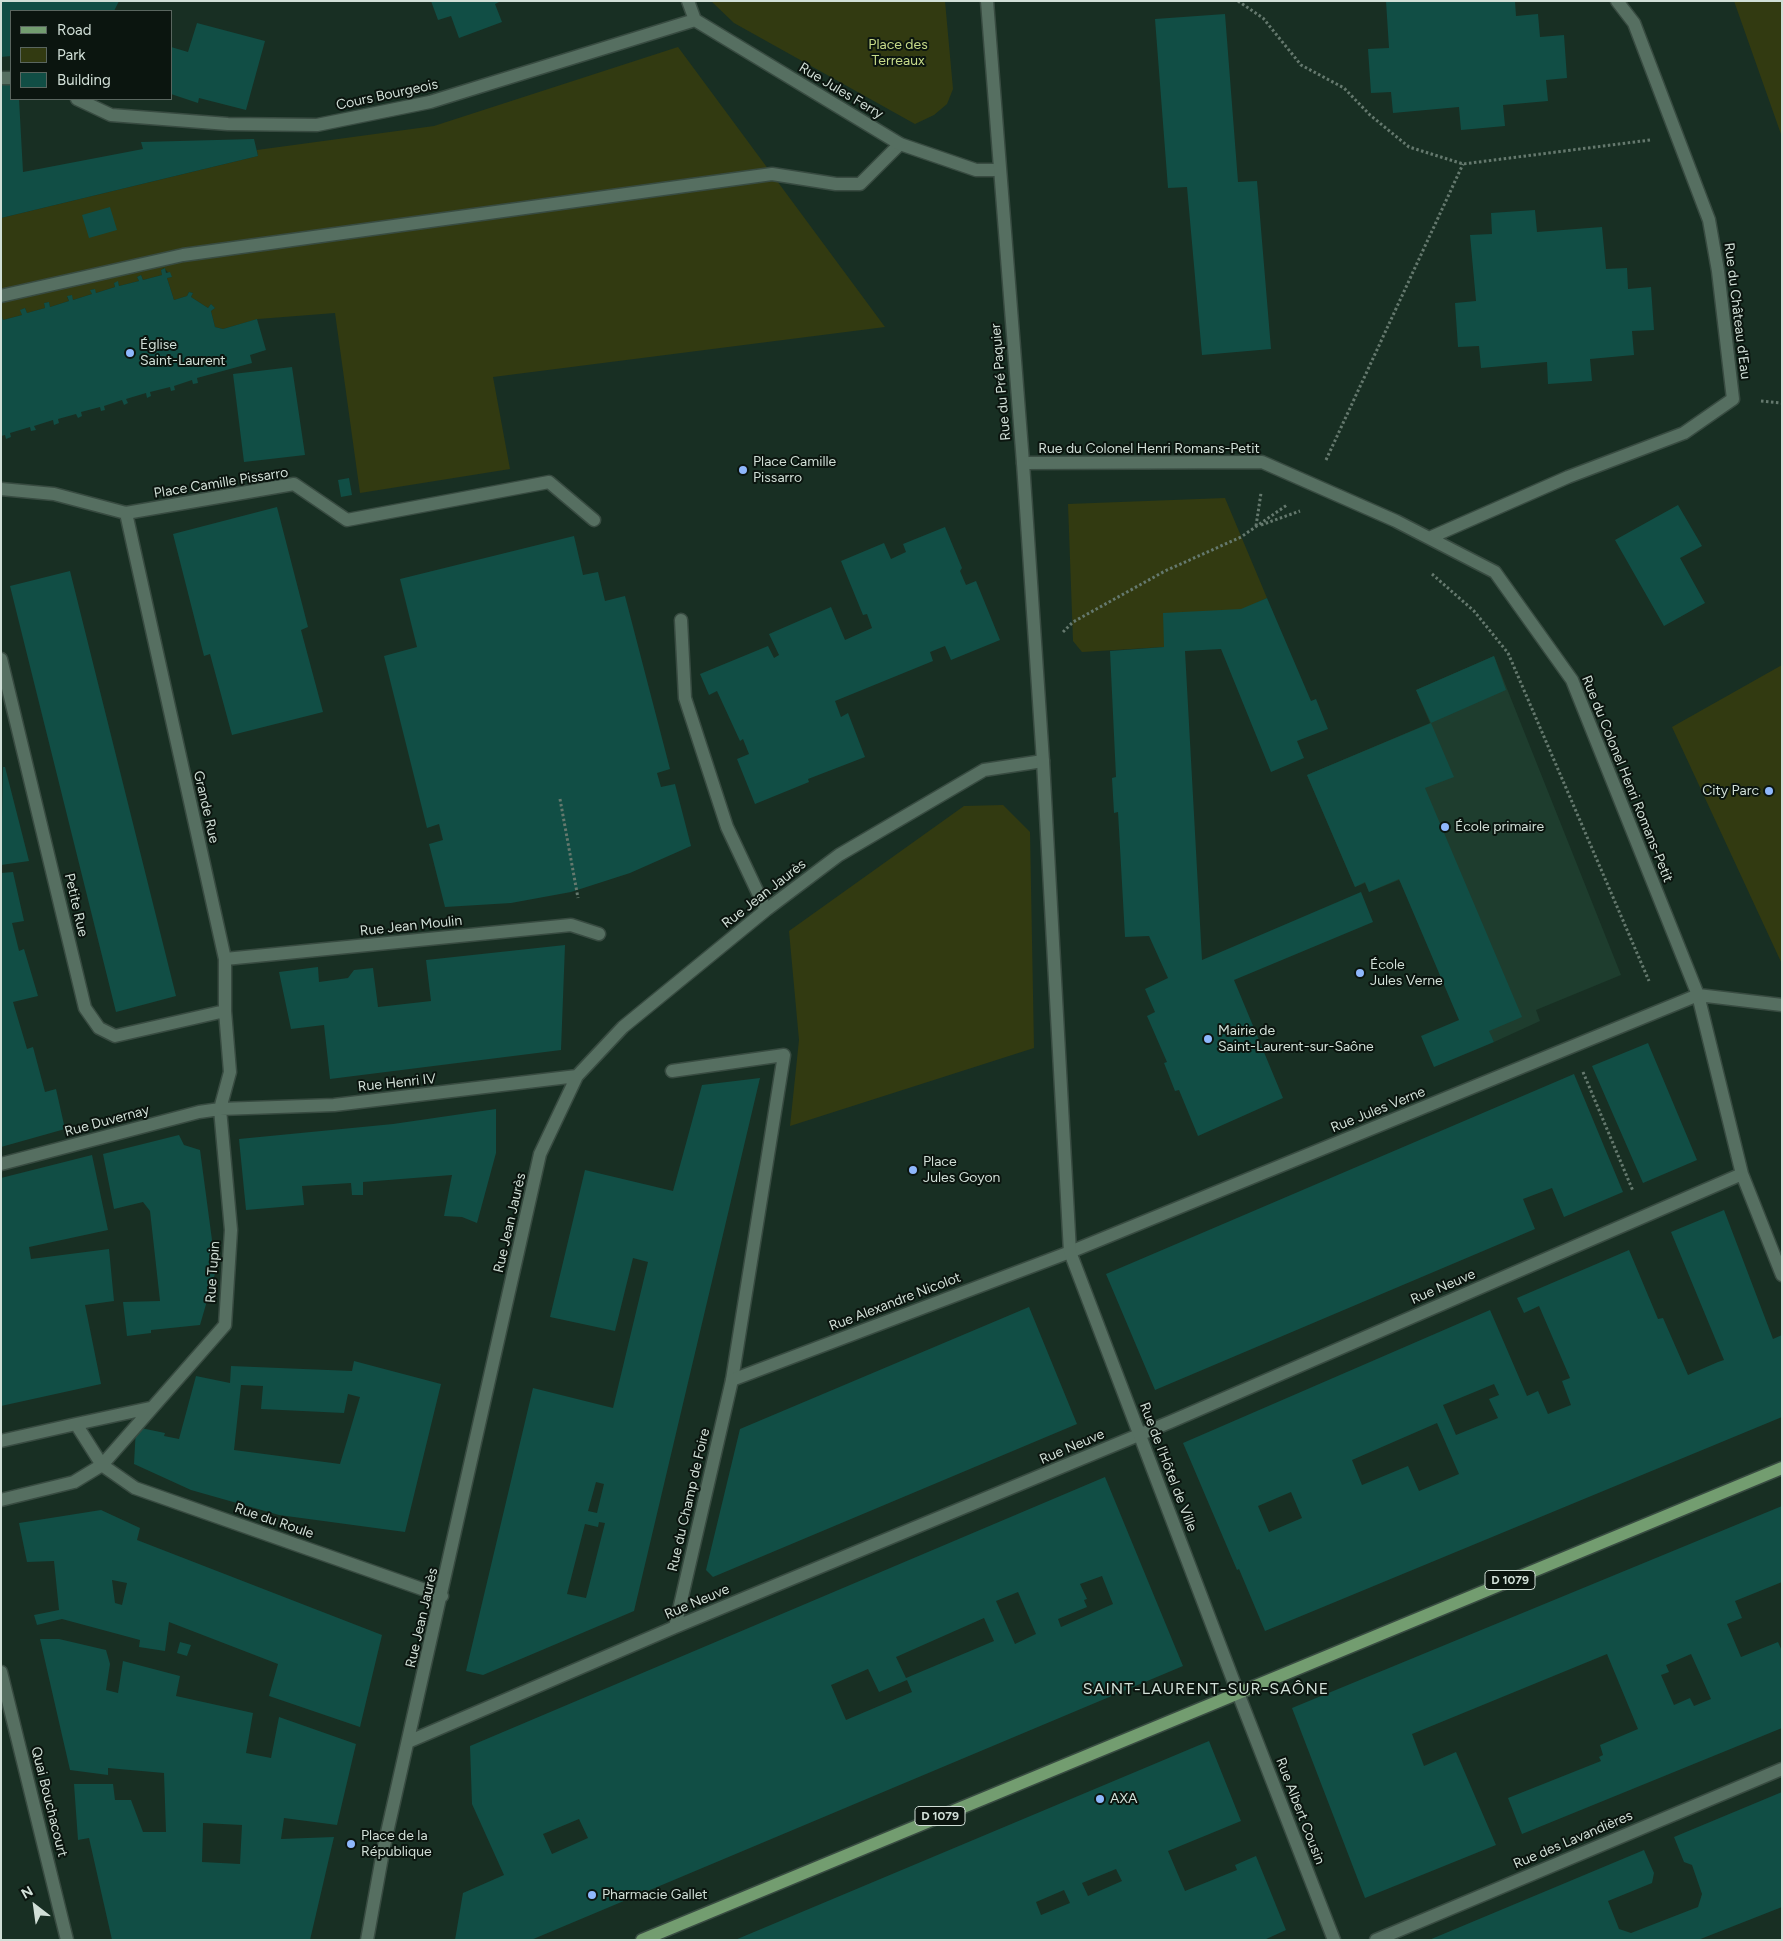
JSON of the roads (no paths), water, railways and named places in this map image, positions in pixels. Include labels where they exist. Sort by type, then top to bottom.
[{"type":"main road","name":"D 1079","points":[[642,1940],[1782,1468]]},
{"type":"street","points":[[688,1],[695,20]]},
{"type":"street","name":"Rue du Pré Paquier","points":[[987,1],[1023,463],[1042,761]]},
{"type":"street","name":"Rue du Château d'Eau","points":[[1429,538],[1568,477],[1684,432],[1732,399],[1720,280],[1709,220],[1634,23],[1617,1]]},
{"type":"street","name":"Cours Bourgeois","points":[[79,100],[111,115],[228,124],[317,125],[430,102],[695,20]]},
{"type":"street","name":"Rue Jules Ferry","points":[[695,20],[900,144],[976,170],[999,170]]},
{"type":"street","points":[[1,296],[183,255],[772,174],[836,184],[860,184],[900,144]]},
{"type":"street","name":"Rue du Colonel Henri Romans-Petit","points":[[1023,463],[1262,462],[1429,538],[1495,572],[1572,680],[1698,995],[1742,1174],[1782,1275]]},
{"type":"street","name":"Place Camille Pissarro","points":[[126,513],[294,484],[347,520],[549,482],[594,520]]},
{"type":"street","points":[[1,489],[54,494],[126,513]]},
{"type":"street","name":"Grande Rue","points":[[126,513],[225,959],[224,1011],[230,1072],[220,1109]]},
{"type":"street","points":[[681,620],[686,698],[727,827],[766,910]]},
{"type":"street","name":"Petite Rue","points":[[1,659],[85,1008],[99,1028],[115,1036],[224,1011]]},
{"type":"street","points":[[1042,761],[1070,1252]]},
{"type":"street","name":"Rue Jean Jaurès","points":[[367,1940],[384,1846],[410,1741],[540,1154],[577,1076],[623,1027],[766,910],[839,855],[984,770],[1042,761]]},
{"type":"street","name":"Rue Jean Moulin","points":[[225,959],[571,925],[599,934]]},
{"type":"street","points":[[1698,995],[1782,1005]]},
{"type":"street","name":"Rue Jules Verne","points":[[1070,1252],[1698,995]]},
{"type":"street","points":[[672,1070],[784,1055],[732,1380]]},
{"type":"street","name":"Rue Henri IV","points":[[220,1109],[334,1105],[577,1076]]},
{"type":"street","name":"Rue Duvernay","points":[[1,1164],[199,1112],[220,1109]]},
{"type":"street","name":"Rue Tupin","points":[[1,1500],[74,1482],[102,1465],[224,1325],[231,1230],[220,1109]]},
{"type":"street","name":"Rue Neuve","points":[[410,1741],[675,1627],[1139,1434],[1742,1174]]},
{"type":"street","name":"Rue Alexandre Nicolot","points":[[732,1380],[1070,1252]]},
{"type":"street","name":"Rue de l'Hôtel de Ville","points":[[1070,1252],[1238,1693]]},
{"type":"street","name":"Rue du Champ de Foire","points":[[675,1627],[732,1380]]},
{"type":"street","points":[[1,1441],[150,1408]]},
{"type":"street","points":[[76,1424],[102,1465]]},
{"type":"street","name":"Rue du Roule","points":[[102,1465],[135,1488],[442,1596]]},
{"type":"street","name":"Quai Bouchacourt","points":[[1,1672],[67,1940]]},
{"type":"street","name":"Rue Albert Cousin","points":[[1238,1693],[1334,1940]]},
{"type":"street","name":"Rue des Lavandières","points":[[1376,1940],[1782,1768]]},
{"type":"place","name":"Église Saint-Laurent","points":[[130,353]]},
{"type":"place","name":"Place Camille Pissarro","points":[[743,470]]},
{"type":"place","name":"City Parc","points":[[1769,791]]},
{"type":"place","name":"École primaire","points":[[1445,827]]},
{"type":"place","name":"École Jules Verne","points":[[1360,973]]},
{"type":"place","name":"Mairie de Saint-Laurent-sur-Saône","points":[[1208,1039]]},
{"type":"place","name":"Place Jules Goyon","points":[[913,1170]]},
{"type":"place","name":"AXA","points":[[1100,1799]]},
{"type":"place","name":"Place de la République","points":[[351,1844]]},
{"type":"place","name":"Pharmacie Gallet","points":[[592,1895]]},
{"type":"district","name":"SAINT-LAURENT-SUR-SAÔNE","points":[[1206,1689]]},
{"type":"park label","name":"Place des Terreaux","points":[[898,54]]}]
